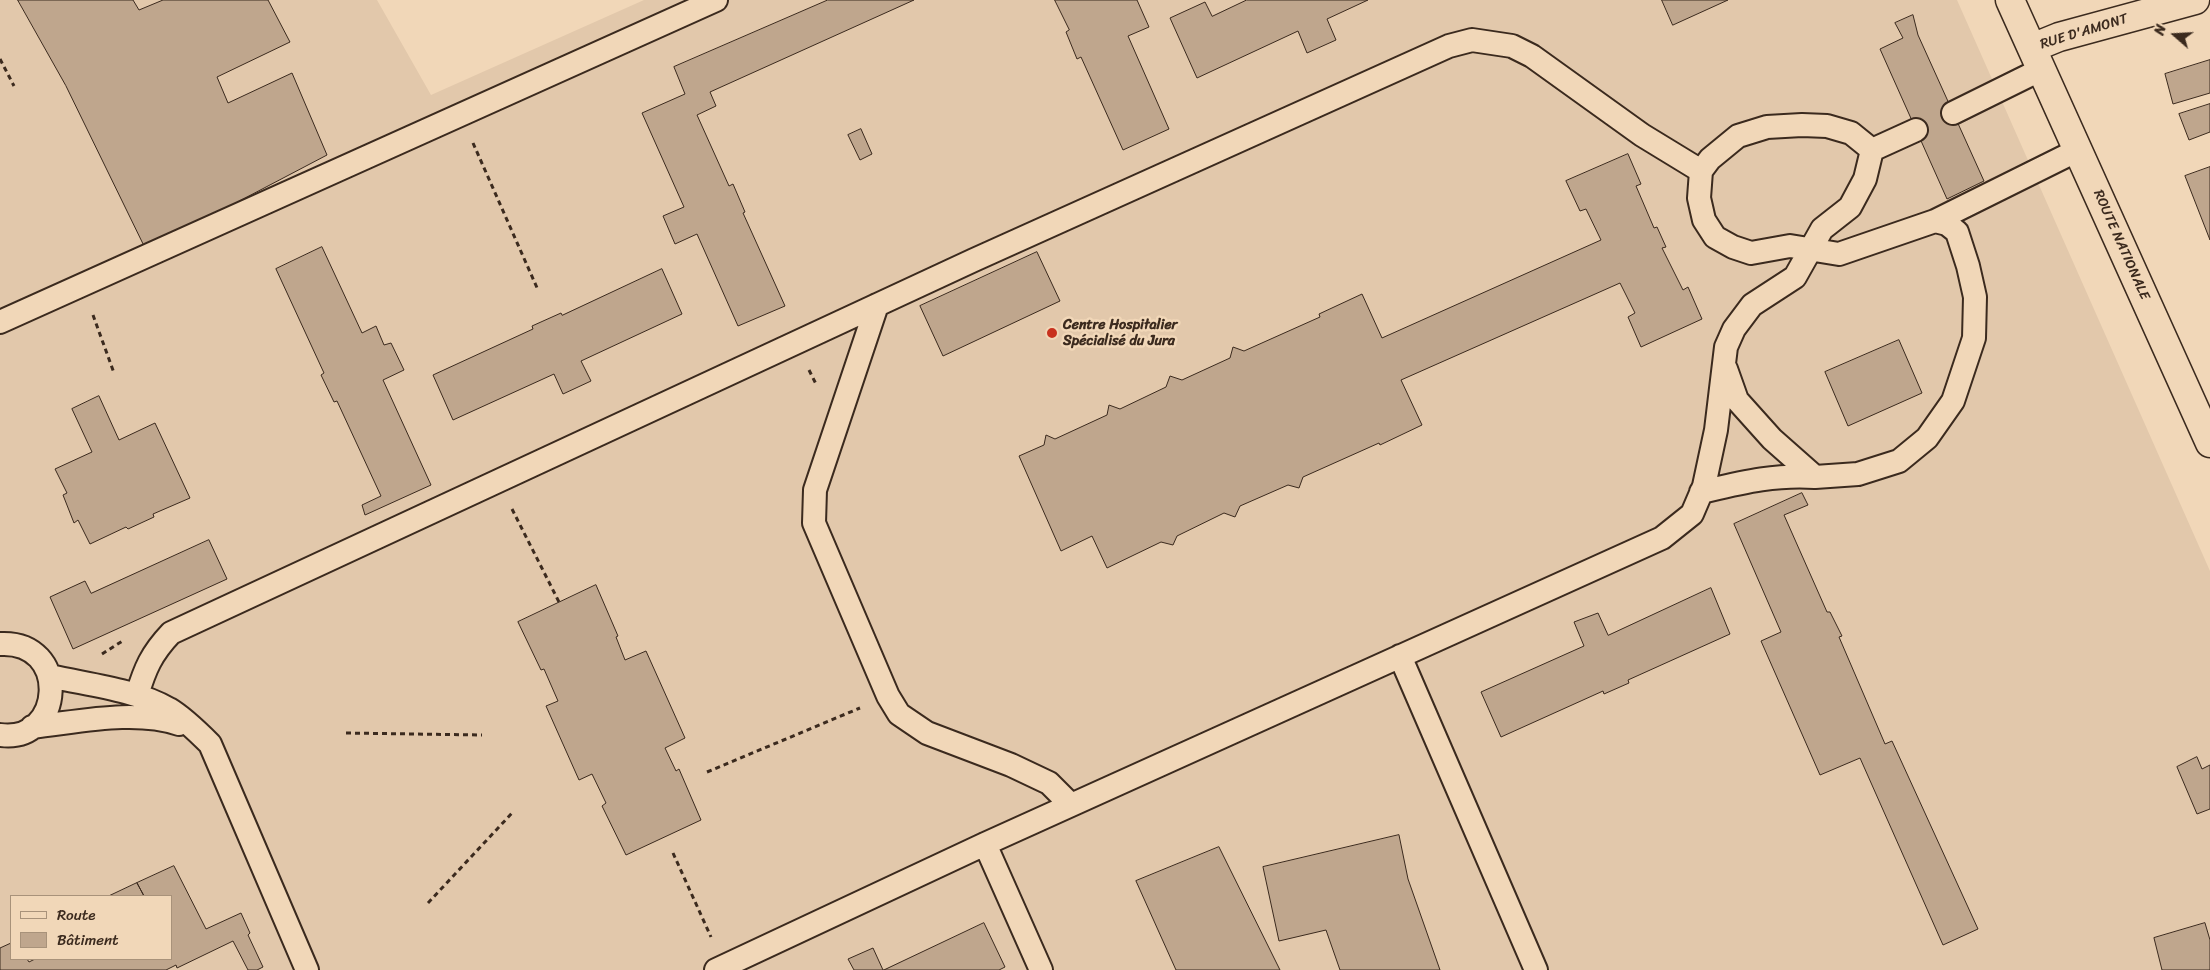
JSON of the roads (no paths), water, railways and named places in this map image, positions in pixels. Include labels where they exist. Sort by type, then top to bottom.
[{"type":"main road","name":"ROUTE NATIONALE","points":[[2010,0],[2210,443]]},
{"type":"main road","name":"RUE D'AMONT","points":[[2037,59],[2059,37],[2195,0]]},
{"type":"lane","points":[[0,322],[716,0]]},
{"type":"lane","points":[[137,695],[146,666],[156,649],[171,633],[877,305],[1449,46],[1472,40],[1512,46],[1532,56],[1642,135],[1701,171]]},
{"type":"lane","points":[[1953,113],[2037,59]]},
{"type":"lane","points":[[1872,150],[1851,133],[1827,126],[1767,127],[1738,136],[1710,159],[1701,171],[1699,198],[1704,220],[1715,237],[1733,247],[1751,253],[1790,246],[1811,251],[1839,254],[1935,222],[2078,150]]},
{"type":"lane","points":[[1872,150],[1916,130]]},
{"type":"lane","points":[[721,968],[985,844],[1662,538],[1692,514],[1701,492],[1716,430],[1726,348],[1738,323],[1752,305],[1795,277],[1822,230],[1850,206],[1865,179],[1872,150]]},
{"type":"lane","points":[[1701,492],[1758,478],[1794,475],[1858,474],[1899,461],[1928,438],[1953,401],[1974,338],[1975,297],[1968,266],[1957,232],[1948,224],[1935,222]]},
{"type":"lane","points":[[877,305],[815,490],[814,523],[888,696],[899,714],[927,734],[1011,765],[1048,783],[1071,805]]},
{"type":"lane","points":[[1724,364],[1737,400],[1772,439],[1815,476]]},
{"type":"lane","points":[[0,644],[17,644],[31,651],[42,662],[50,676],[52,690],[50,704],[42,717],[32,727],[20,733],[0,735]]},
{"type":"lane","points":[[1400,656],[1536,970]]},
{"type":"lane","points":[[50,676],[137,695],[169,709],[195,729],[210,744],[307,970]]},
{"type":"lane","points":[[32,727],[123,717],[164,718],[195,729]]},
{"type":"lane","points":[[985,844],[1042,970]]},
{"type":"place","name":"Centre Hospitalier Spécialisé du Jura","points":[[1052,333]]}]
